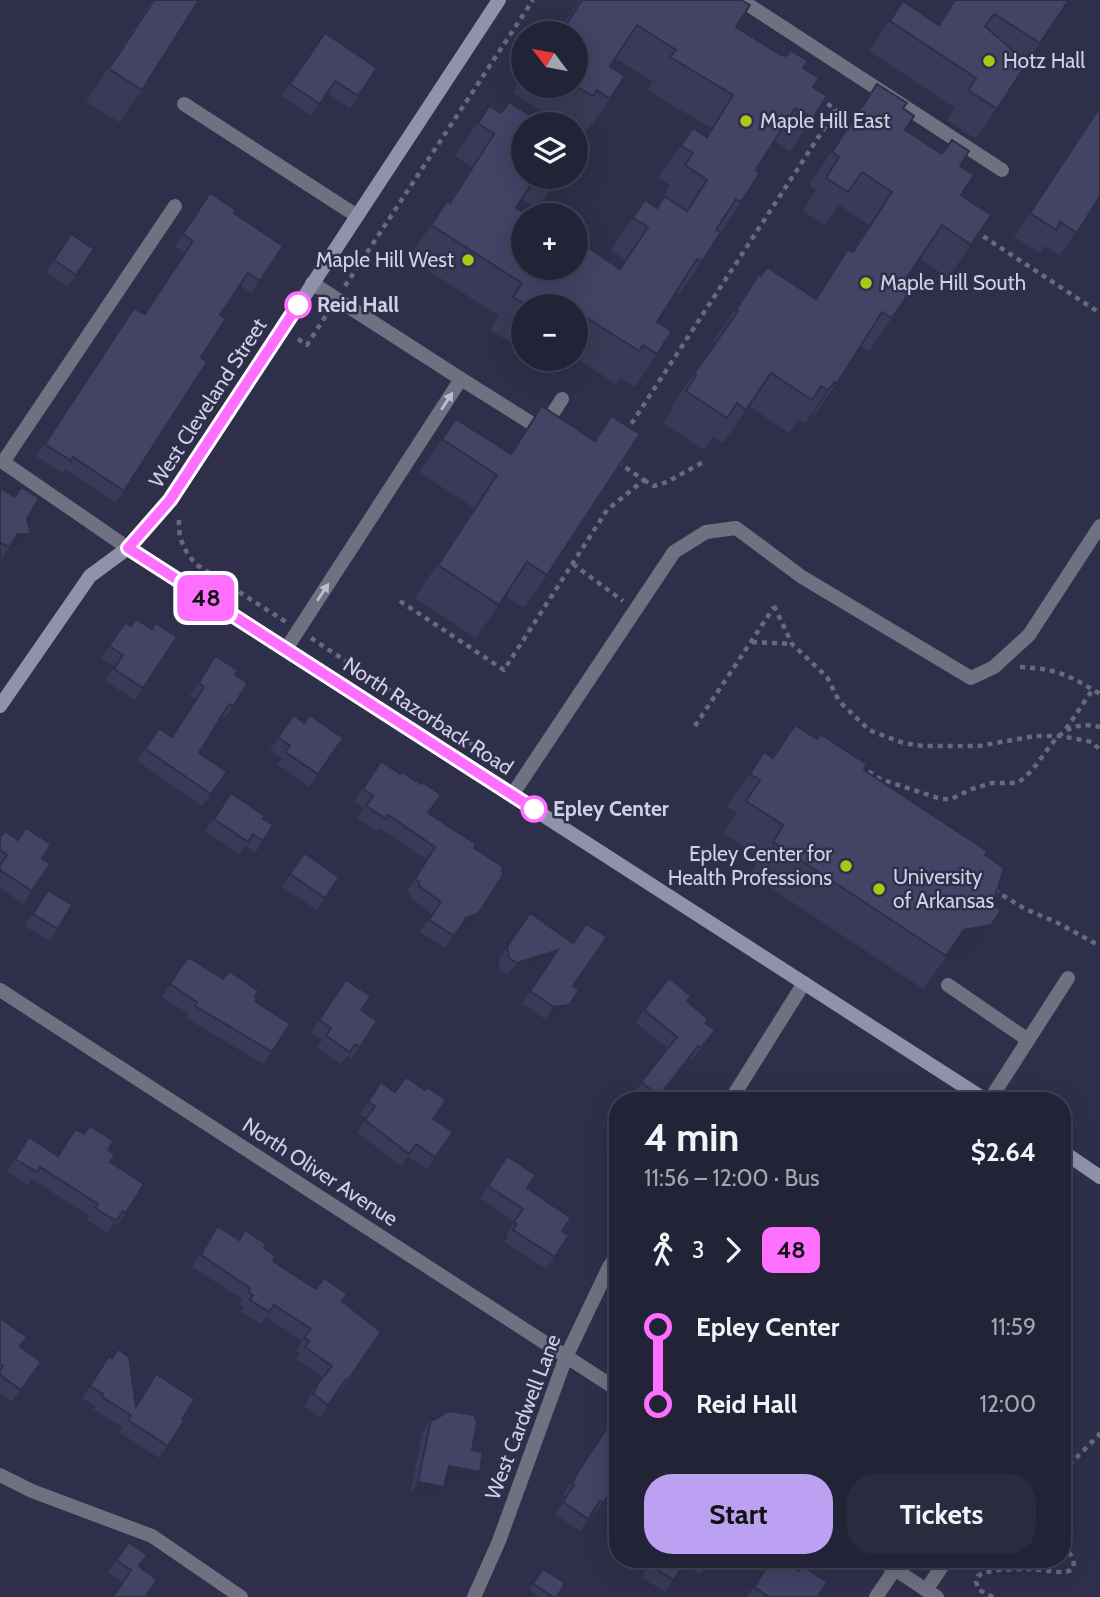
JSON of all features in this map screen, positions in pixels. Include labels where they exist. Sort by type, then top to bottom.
[{"type":"street","name":"West Cleveland Street","points":[[0,706],[90,576],[128,548],[170,500],[499,0]]},
{"type":"street","points":[[741,0],[1002,170]]},
{"type":"street","points":[[184,104],[357,215]]},
{"type":"street","points":[[128,548],[3,462],[175,206]]},
{"type":"street","points":[[312,283],[541,430],[562,399]]},
{"type":"street","points":[[286,649],[461,379]]},
{"type":"street","points":[[512,794],[674,552],[706,532],[736,528],[802,577],[971,678],[994,667],[1029,635],[1100,526]]},
{"type":"street","name":"North Razorback Road","points":[[128,548],[974,1092]]},
{"type":"street","points":[[994,1092],[1068,978]]},
{"type":"street","points":[[736,1092],[804,983]]},
{"type":"street","points":[[948,985],[1028,1040]]},
{"type":"street","name":"North Oliver Avenue","points":[[0,989],[609,1384]]},
{"type":"street","points":[[1071,1157],[1100,1177]]},
{"type":"street","name":"West Cardwell Lane","points":[[474,1597],[499,1541],[566,1357],[609,1267]]},
{"type":"street","points":[[0,1475],[32,1491],[152,1536],[241,1597]]},
{"type":"street","points":[[876,1597],[895,1569],[932,1593],[943,1568]]},
{"type":"path","points":[[290,349],[297,338],[307,345],[533,0]]},
{"type":"path","points":[[625,434],[836,110],[815,95]]},
{"type":"path","points":[[968,226],[1100,313]]},
{"type":"path","points":[[610,457],[654,486],[667,482],[705,461]]},
{"type":"path","points":[[400,601],[504,670],[607,510],[644,480]]},
{"type":"path","points":[[181,514],[178,523],[181,543],[197,565],[523,778]]},
{"type":"path","points":[[573,564],[618,598]]},
{"type":"path","points":[[695,726],[774,606],[792,644],[827,677],[839,701],[869,730],[903,743],[923,746],[979,746],[1035,736],[1059,736],[1092,742],[1100,750]]},
{"type":"path","points":[[751,642],[792,644]]},
{"type":"path","points":[[1020,667],[1051,669],[1071,676],[1100,694]]},
{"type":"path","points":[[858,765],[880,779],[927,795],[951,799],[985,785],[1017,783],[1066,730],[1093,689]]},
{"type":"path","points":[[1066,730],[1082,726],[1100,727]]},
{"type":"path","points":[[986,885],[1025,909],[1100,946]]},
{"type":"path","points":[[1071,1463],[1099,1435],[1100,1430]]},
{"type":"path","points":[[993,1597],[979,1590],[975,1582],[983,1573],[1031,1569],[1060,1574],[1067,1573],[1071,1568]]},
{"type":"building","points":[[154,0],[199,0],[142,90],[109,69]]},
{"type":"building","points":[[582,0],[741,0],[750,5],[736,27],[781,55],[786,56],[790,50],[808,61],[803,68],[819,78],[813,87],[827,96],[813,118],[795,108],[756,170],[760,173],[741,202],[736,199],[716,230],[721,232],[702,262],[697,259],[657,322],[672,331],[657,354],[643,345],[639,351],[588,319],[588,294],[515,294],[522,283],[517,280],[588,280],[588,247],[620,269],[648,227],[633,218],[645,200],[657,208],[664,196],[687,211],[707,180],[685,165],[693,153],[681,146],[693,128],[707,137],[733,95],[670,57],[676,50],[637,25],[610,66],[625,76],[610,99],[597,90],[593,96],[588,93],[588,21],[569,21]]},
{"type":"building","name":"Hotz Hall","points":[[955,0],[1069,0],[1040,43],[994,14],[985,26],[1027,63],[997,109],[968,90],[976,78],[890,21],[903,1],[939,25]]},
{"type":"building","points":[[325,33],[377,68],[358,96],[335,81],[320,104],[290,84]]},
{"type":"building","name":"Maple Hill South","points":[[877,84],[907,103],[903,108],[914,116],[905,130],[942,154],[952,140],[969,151],[960,166],[974,175],[961,195],[991,215],[971,245],[942,225],[902,285],[911,290],[892,318],[882,312],[837,383],[828,390],[821,386],[812,400],[771,373],[746,410],[737,403],[727,418],[686,391],[696,375],[694,374],[738,311],[736,310],[759,274],[761,276],[767,267],[816,299],[848,249],[853,252],[892,192],[862,172],[848,192],[826,178],[839,157],[832,152]]},
{"type":"building","points":[[509,102],[525,112],[511,112],[511,189],[528,189],[519,203],[511,203],[511,276],[431,225],[447,201],[450,203],[494,134],[478,123],[489,106],[501,113]]},
{"type":"building","points":[[1100,107],[1100,196],[1077,233],[1060,222],[1056,230],[1030,213]]},
{"type":"building","points":[[210,193],[283,246],[260,281],[248,273],[220,315],[226,319],[201,357],[207,362],[124,491],[73,457],[71,461],[45,444],[134,308],[145,314],[193,241],[183,234]]},
{"type":"building","points":[[71,234],[94,249],[76,275],[54,260]]},
{"type":"building","points":[[542,406],[595,441],[611,416],[640,434],[547,575],[527,562],[499,605],[438,565],[497,475],[442,439],[456,419],[511,454]]},
{"type":"building","points":[[21,487],[39,498],[27,519],[31,534],[18,534],[9,547],[0,542],[0,488],[15,497]]},
{"type":"building","points":[[136,619],[152,629],[156,623],[177,637],[143,688],[114,669],[123,655],[109,646],[125,623],[131,626]]},
{"type":"building","points":[[215,656],[238,670],[235,675],[248,683],[233,706],[229,704],[199,753],[227,772],[211,794],[145,749],[159,728],[172,737],[204,687],[199,683]]},
{"type":"building","points":[[294,715],[304,723],[310,715],[343,738],[318,774],[285,752],[290,746],[278,737]]},
{"type":"building","name":"Epley Center for Health Professions","points":[[795,725],[817,739],[820,734],[867,764],[864,770],[987,851],[985,855],[1004,868],[993,905],[1001,910],[991,925],[964,930],[946,956],[773,842],[783,825],[746,801],[760,780],[750,774],[764,752],[773,758]]},
{"type":"building","points":[[381,761],[441,795],[428,813],[476,844],[474,848],[502,866],[503,875],[478,914],[466,918],[454,936],[429,920],[441,902],[419,886],[415,879],[435,847],[388,815],[386,819],[366,806],[373,796],[363,789]]},
{"type":"building","points":[[231,793],[265,816],[263,819],[273,825],[263,841],[253,834],[248,842],[214,819]]},
{"type":"building","points":[[26,828],[51,844],[42,858],[50,864],[32,891],[0,870],[0,865],[7,855],[0,850],[0,838],[5,831],[18,840]]},
{"type":"building","points":[[304,853],[339,877],[325,898],[290,874]]},
{"type":"building","points":[[48,890],[72,905],[58,929],[33,914]]},
{"type":"building","points":[[530,913],[573,943],[586,924],[607,937],[573,986],[579,990],[569,1005],[554,1007],[530,991],[558,950],[517,963],[509,958],[507,947]]},
{"type":"building","points":[[188,957],[223,979],[229,971],[259,991],[255,1001],[290,1024],[272,1052],[195,1006],[197,1002],[170,984]]},
{"type":"building","points":[[669,978],[691,996],[687,1001],[708,1019],[705,1023],[715,1030],[701,1048],[698,1046],[662,1092],[654,1092],[641,1082],[677,1037],[644,1010]]},
{"type":"building","points":[[346,980],[371,996],[361,1010],[377,1021],[360,1047],[355,1044],[350,1052],[326,1036],[331,1028],[319,1020]]},
{"type":"building","points":[[406,1077],[446,1100],[433,1119],[453,1132],[435,1157],[416,1144],[409,1154],[365,1120],[375,1106],[368,1102],[381,1082],[395,1092]]},
{"type":"building","points":[[90,1126],[114,1141],[108,1150],[115,1154],[110,1162],[144,1184],[126,1213],[123,1211],[116,1221],[95,1208],[98,1204],[40,1167],[37,1172],[15,1159],[29,1137],[58,1156],[74,1131],[84,1134]]},
{"type":"building","points":[[507,1156],[536,1175],[527,1188],[571,1218],[562,1231],[569,1235],[555,1257],[513,1230],[517,1224],[514,1222],[523,1209],[488,1186]]},
{"type":"building","points":[[217,1226],[239,1240],[245,1230],[266,1244],[264,1248],[276,1256],[273,1261],[316,1289],[324,1278],[347,1294],[342,1301],[381,1332],[328,1405],[313,1394],[332,1366],[305,1347],[309,1341],[304,1338],[311,1329],[274,1305],[269,1312],[250,1300],[253,1295],[248,1292],[250,1288],[201,1255]]},
{"type":"building","points":[[0,1318],[27,1337],[20,1346],[41,1362],[21,1390],[0,1375],[3,1366],[0,1364]]},
{"type":"building","points":[[118,1349],[129,1357],[136,1407],[156,1374],[195,1399],[168,1446],[128,1420],[131,1415],[90,1386],[109,1356],[112,1358]]},
{"type":"building","points":[[449,1411],[474,1415],[477,1422],[472,1450],[483,1452],[480,1472],[449,1466],[444,1487],[418,1482],[431,1419],[434,1420]]},
{"type":"building","points":[[609,1425],[609,1494],[603,1503],[600,1501],[588,1519],[563,1502],[574,1485],[572,1483]]},
{"type":"building","points":[[129,1542],[147,1555],[139,1566],[157,1580],[147,1594],[152,1597],[113,1597],[131,1570],[116,1560]]},
{"type":"building","points":[[655,1568],[681,1568],[674,1580]]},
{"type":"building","points":[[766,1568],[795,1568],[799,1571],[805,1568],[827,1582],[818,1597],[769,1597],[754,1587]]},
{"type":"building","points":[[543,1569],[565,1583],[557,1597],[533,1584]]},
{"type":"bus line","name":"48","points":[[298,305],[170,500],[128,548],[534,809]]},
{"type":"place","name":"Hotz Hall","points":[[989,61]]},
{"type":"place","name":"Maple Hill East","points":[[746,121]]},
{"type":"place","name":"Maple Hill West","points":[[468,260]]},
{"type":"place","name":"Maple Hill South","points":[[866,283]]},
{"type":"place","name":"Reid Hall","points":[[298,305]]},
{"type":"place","name":"Epley Center","points":[[534,809]]},
{"type":"place","name":"Epley Center for Health Professions","points":[[846,866]]},
{"type":"place","name":"University of Arkansas","points":[[879,889]]}]
